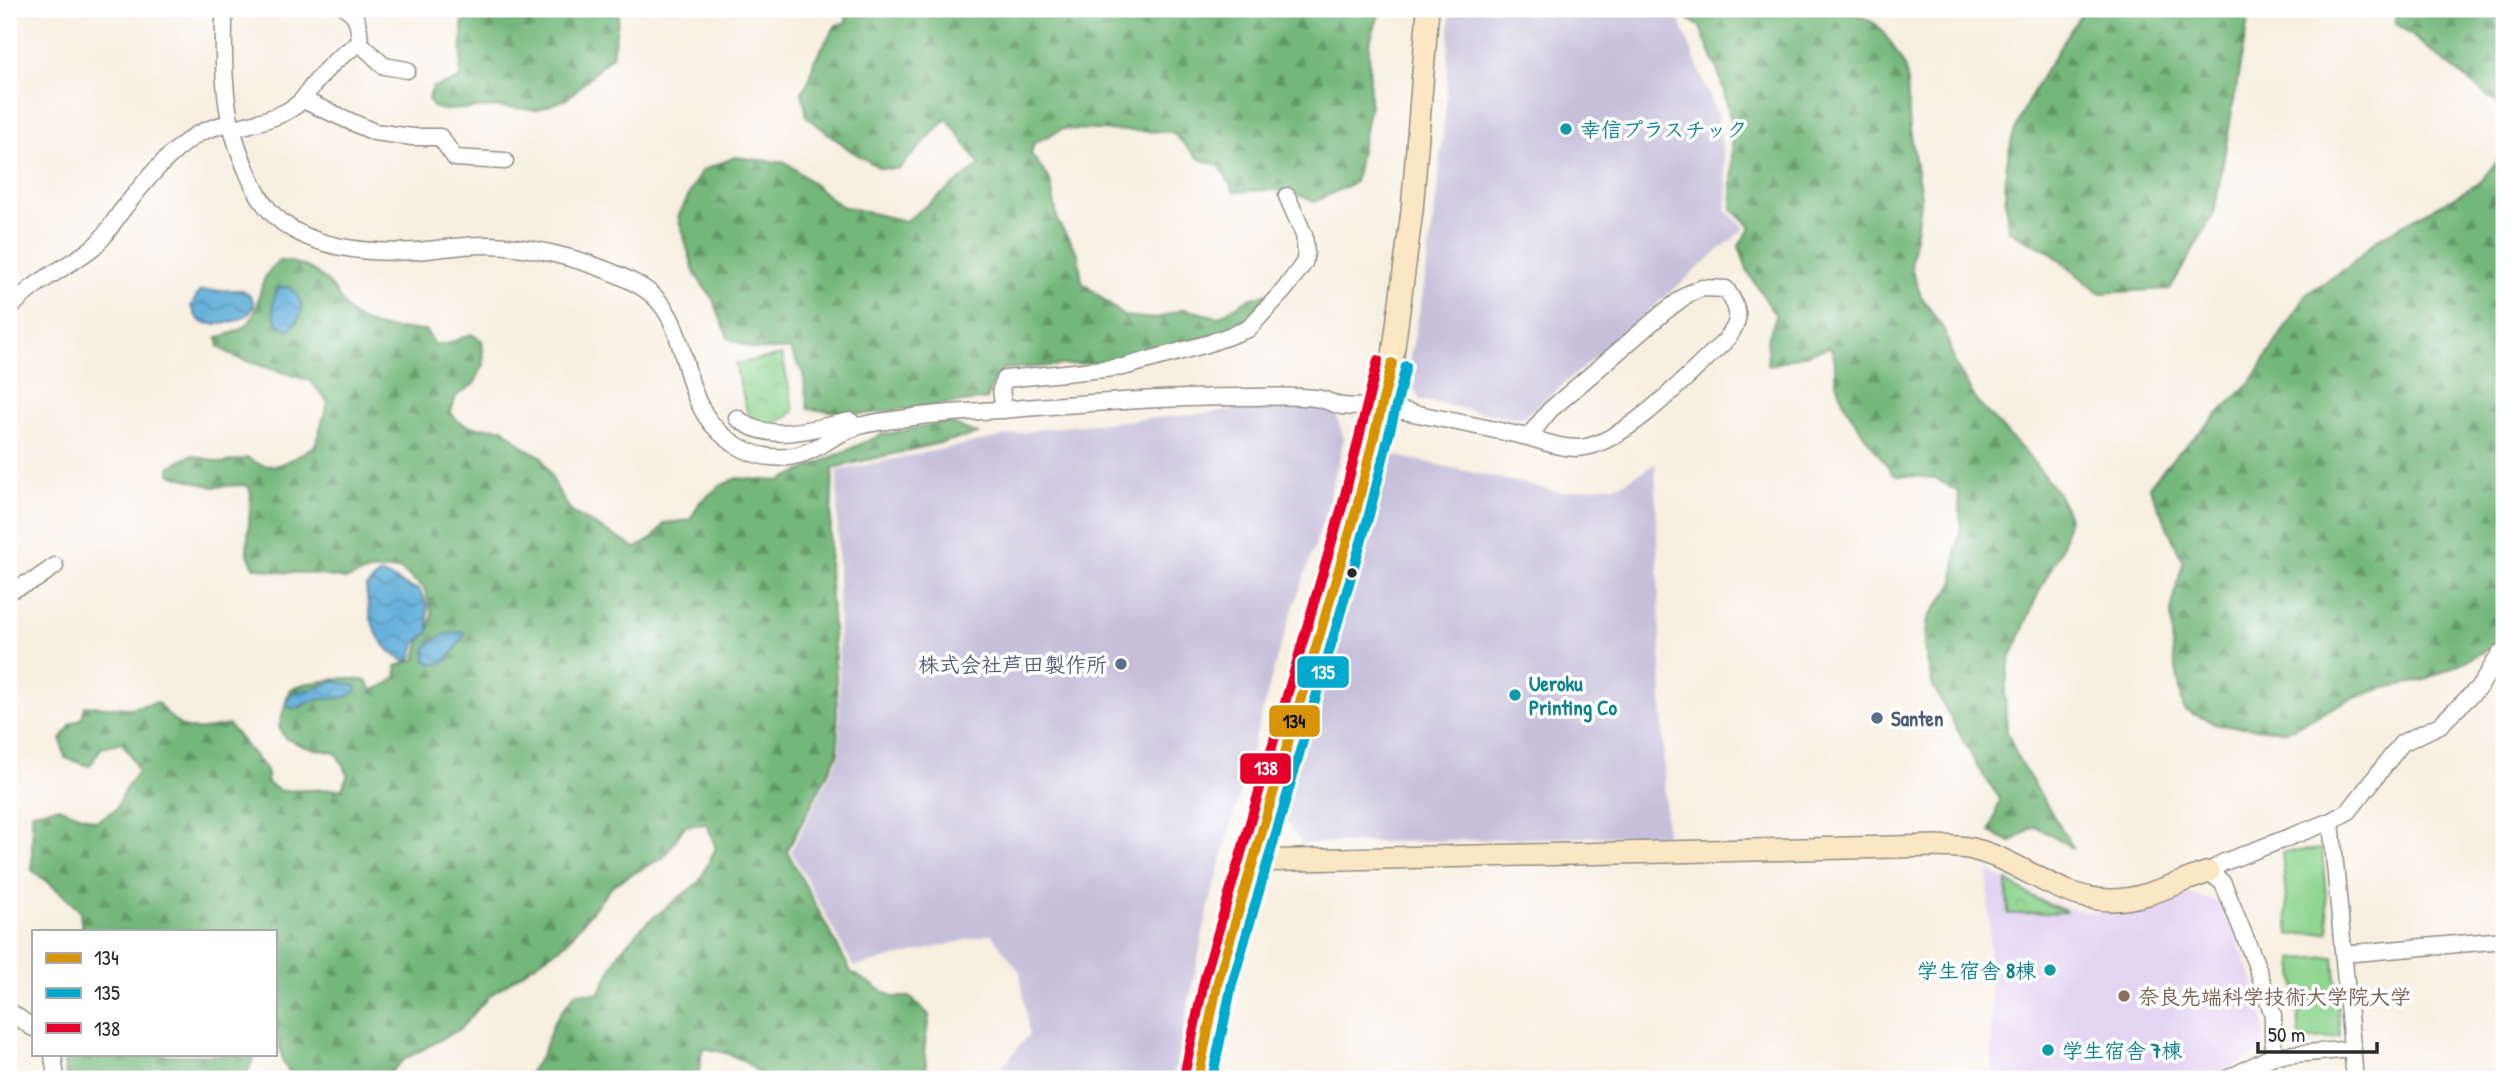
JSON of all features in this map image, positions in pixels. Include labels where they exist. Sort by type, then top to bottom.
[{"type":"street","points":[[224,9],[225,89],[231,125],[255,187],[266,208],[282,223],[299,233],[325,242],[389,252],[454,246],[521,246],[619,275],[644,288],[659,300],[669,313],[692,393],[717,432],[741,450],[772,457],[809,453],[856,427],[908,417],[1067,404],[1236,397],[1319,398],[1343,406],[1380,407],[1528,437],[1557,446],[1582,448],[1609,440],[1618,434],[1654,405],[1733,332],[1739,318],[1735,303],[1726,289],[1702,288],[1671,306],[1550,410],[1528,437]]},
{"type":"street","points":[[1198,1079],[1218,981],[1356,511],[1392,363],[1412,211],[1428,9]]},
{"type":"street","points":[[352,10],[359,26],[360,43],[384,66],[407,70]]},
{"type":"street","points":[[9,310],[22,295],[54,271],[91,249],[110,231],[121,211],[158,167],[197,134],[274,117],[291,109],[303,100],[317,80],[346,51],[360,43]]},
{"type":"street","points":[[303,100],[374,132],[440,137],[455,158],[505,161]]},
{"type":"street","points":[[1003,410],[1001,389],[1005,379],[1123,367],[1207,344],[1248,329],[1285,289],[1304,263],[1304,235],[1287,196]]},
{"type":"street","points":[[737,418],[762,432],[785,434],[850,421],[856,427]]},
{"type":"street","points":[[9,591],[35,580],[55,566]]},
{"type":"street","points":[[1254,861],[1938,846],[1975,849],[2057,889],[2084,897],[2112,900],[2157,891],[2209,872],[2222,863],[2331,821],[2349,811],[2402,743],[2440,725],[2480,686],[2500,654],[2504,653]]},
{"type":"street","points":[[2331,821],[2355,1079]]},
{"type":"street","points":[[2209,872],[2223,883],[2256,964],[2273,1015],[2273,1056]]},
{"type":"street","points":[[2343,954],[2504,940]]},
{"type":"street","points":[[9,1011],[32,1027]]},
{"type":"street","points":[[2227,1079],[2273,1056],[2353,1049]]},
{"type":"street","points":[[53,1056],[56,1079]]},
{"type":"shaded area","points":[[1450,9],[1668,9],[1679,19],[1717,114],[1728,190],[1726,210],[1745,228],[1522,417],[1505,417],[1420,400],[1407,374],[1423,293],[1437,194],[1446,102]]},
{"type":"shaded area","points":[[1310,403],[1334,408],[1344,439],[1325,515],[1278,654],[1209,906],[1173,1079],[992,1079],[1029,1034],[1020,972],[991,934],[854,967],[791,851],[840,755],[837,471],[1040,429]]},
{"type":"shaded area","points":[[1393,455],[1561,492],[1621,484],[1655,464],[1666,835],[1302,844],[1283,817]]},
{"type":"shaded area","name":"奈良先端科学技術大学院大学","points":[[1988,871],[2040,898],[2066,908],[2095,913],[2142,909],[2190,894],[2223,903],[2264,1017],[2265,1049],[2211,1079],[1992,1079]]},
{"type":"green space","points":[[464,9],[620,9],[612,56],[567,99],[537,110],[498,107],[444,110],[433,107],[428,99],[433,87],[459,80]]},
{"type":"green space","points":[[846,9],[1381,9],[1369,44],[1370,105],[1355,182],[1314,202],[1285,191],[1234,192],[1220,166],[1199,159],[1172,132],[1062,129],[1034,143],[1031,154],[1050,180],[1058,222],[1078,254],[1082,282],[1124,316],[1155,319],[1184,309],[1218,317],[1247,300],[1271,292],[1238,328],[1122,361],[1003,369],[991,387],[987,399],[866,414],[808,409],[803,373],[790,350],[753,349],[728,338],[714,301],[695,274],[678,217],[701,171],[735,157],[787,163],[841,206],[906,221],[980,165],[947,118],[899,169],[880,168],[851,151],[807,117],[802,92],[809,80],[814,61],[836,25],[846,22]]},
{"type":"green space","points":[[1674,9],[1853,9],[1853,12],[1876,24],[1892,44],[1906,69],[1910,129],[1921,196],[1911,267],[1921,296],[1944,330],[1956,366],[1978,403],[2030,458],[2059,495],[2069,517],[2061,550],[2039,591],[2009,662],[2005,693],[2007,732],[2019,760],[2074,849],[2035,826],[2011,842],[1990,832],[2000,799],[1979,769],[1933,686],[1924,648],[1928,618],[1954,584],[1956,550],[1961,527],[1958,492],[1935,478],[1894,475],[1862,432],[1841,396],[1830,347],[1768,366],[1767,341],[1776,316],[1748,272],[1739,246],[1751,227],[1732,209],[1732,124],[1720,77],[1700,27]]},
{"type":"green space","points":[[2084,9],[2250,9],[2214,214],[2170,289],[2099,293],[2050,252],[2008,230],[2006,176],[2008,154],[2016,127],[2043,75]]},
{"type":"green space","points":[[2396,9],[2504,9],[2504,109],[2396,23]]},
{"type":"green space","points":[[2504,153],[2504,642],[2426,680],[2380,689],[2346,701],[2287,731],[2219,725],[2184,710],[2173,654],[2171,611],[2183,562],[2149,486],[2176,455],[2251,382],[2306,294],[2347,268],[2377,239],[2478,184]]},
{"type":"green space","points":[[279,261],[302,265],[321,276],[351,314],[368,324],[425,330],[435,344],[447,344],[471,334],[482,340],[484,364],[474,384],[456,396],[451,412],[455,418],[473,427],[503,428],[525,448],[541,456],[572,512],[636,548],[653,538],[665,523],[690,520],[700,502],[720,486],[737,478],[779,481],[881,435],[947,422],[978,434],[833,468],[829,568],[838,754],[787,851],[851,972],[893,997],[911,997],[929,1015],[924,1051],[928,1079],[763,1079],[751,1066],[736,1057],[702,1048],[696,1079],[525,1079],[542,1055],[554,1022],[576,992],[599,994],[620,951],[645,924],[699,882],[716,848],[707,824],[685,826],[664,857],[614,884],[566,943],[489,996],[460,1029],[403,1060],[387,1076],[379,1079],[295,1079],[283,1063],[276,1027],[276,930],[82,930],[80,911],[32,870],[32,812],[58,807],[96,821],[116,809],[125,789],[138,771],[122,743],[101,748],[90,766],[65,758],[61,740],[71,724],[82,718],[85,706],[130,708],[157,702],[181,726],[196,730],[229,725],[266,770],[268,783],[280,791],[342,789],[348,774],[336,753],[305,747],[285,738],[279,727],[289,690],[304,684],[344,678],[367,681],[372,691],[397,676],[396,666],[415,660],[422,638],[430,628],[432,613],[424,588],[400,569],[369,571],[347,579],[254,567],[247,552],[251,495],[249,486],[213,487],[170,474],[170,466],[192,455],[222,463],[248,458],[266,466],[275,466],[315,446],[328,402],[311,381],[237,358],[219,347],[217,337],[247,325],[253,316],[268,272]]},
{"type":"green space","points":[[782,355],[794,411],[774,423],[750,423],[735,364]]},
{"type":"green space","points":[[2322,849],[2329,932],[2289,935],[2282,852]]},
{"type":"green space","points":[[2007,881],[2036,899],[2067,912],[2008,914]]},
{"type":"green space","points":[[2334,957],[2340,1037],[2300,1040],[2293,959]]},
{"type":"green space","points":[[63,1056],[252,1056],[253,1059],[245,1079],[66,1079]]},
{"type":"water","points":[[288,287],[298,297],[301,307],[299,318],[290,329],[279,324],[273,306],[279,288]]},
{"type":"water","points":[[242,290],[250,296],[254,305],[245,317],[236,321],[205,323],[198,319],[191,306],[200,291]]},
{"type":"water","points":[[380,574],[419,589],[427,605],[429,632],[416,644],[411,660],[402,660],[388,650],[373,625],[366,587]]},
{"type":"water","points":[[461,632],[465,634],[444,662],[433,664],[426,660],[425,649],[433,641]]},
{"type":"water","points":[[334,681],[356,686],[357,691],[347,697],[314,700],[295,709],[288,707],[287,701],[293,692],[313,689]]},
{"type":"transit line","name":"138","points":[[1184,1076],[1205,977],[1342,507],[1378,360]]},
{"type":"transit line","name":"134","points":[[1198,1079],[1218,981],[1356,511],[1392,363]]},
{"type":"transit line","name":"135","points":[[1212,1079],[1232,984],[1369,515],[1406,366]]},
{"type":"place","name":"幸信プラスチック","points":[[1566,129]]},
{"type":"place","name":"株式会社芦田製作所","points":[[1121,664]]},
{"type":"place","name":"Ueroku Printing Co","points":[[1515,695]]},
{"type":"place","name":"Santen","points":[[1877,718]]},
{"type":"place","name":"学生宿舎 8棟","points":[[2050,970]]},
{"type":"place","name":"奈良先端科学技術大学院大学","points":[[2124,996]]},
{"type":"place","name":"学生宿舎 7棟","points":[[2048,1050]]}]
